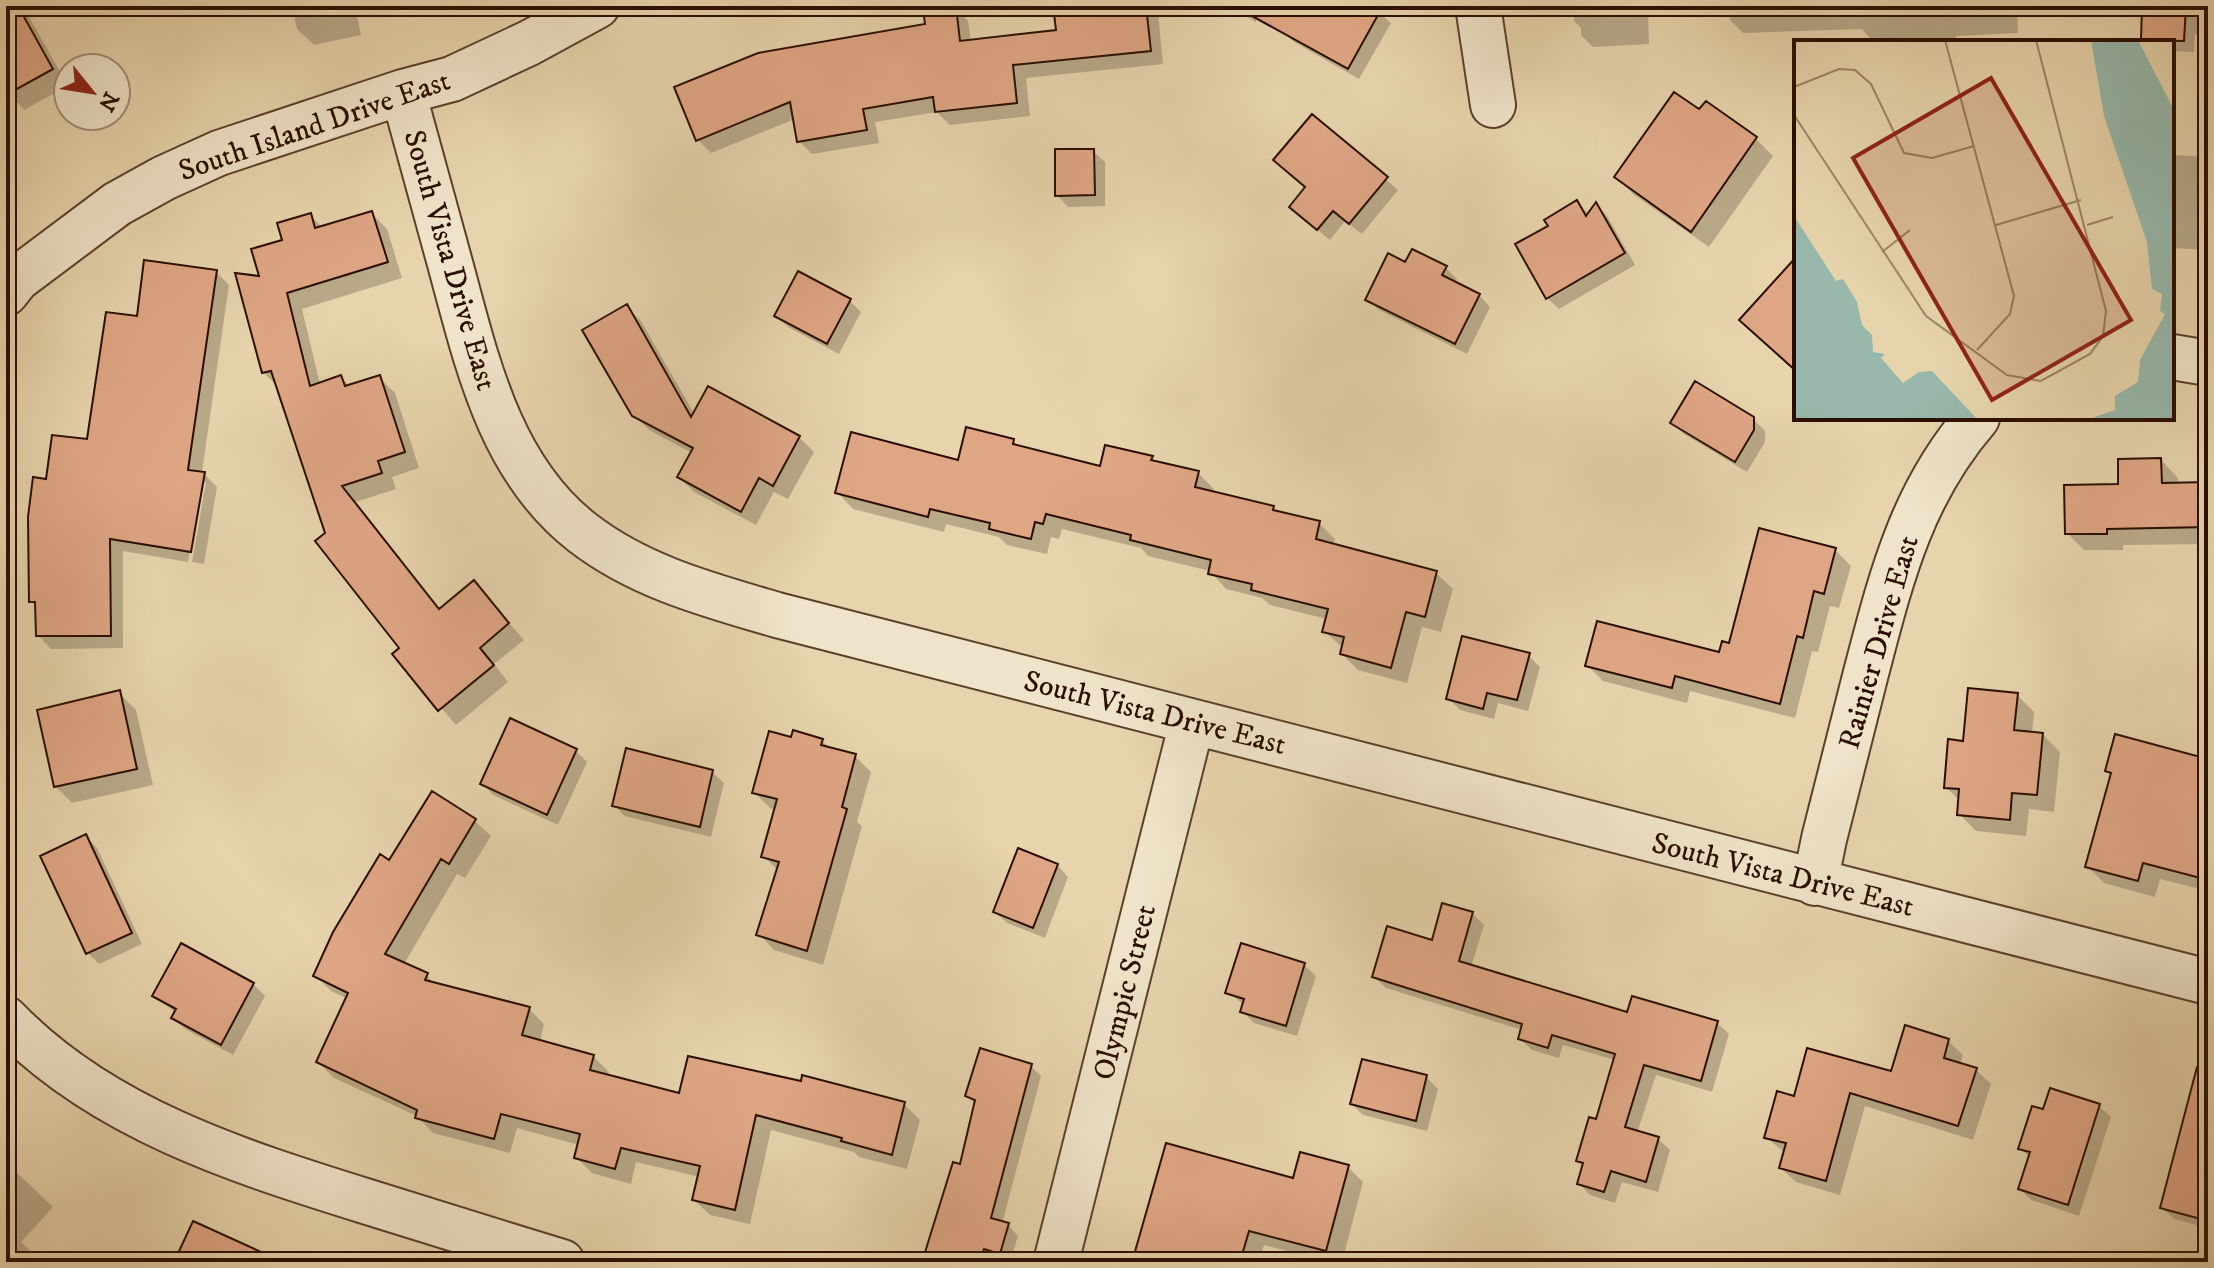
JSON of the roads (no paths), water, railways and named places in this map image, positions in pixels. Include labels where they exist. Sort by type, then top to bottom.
[{"type":"street","name":"South Island Drive East","points":[[6,293],[17,279],[117,204],[164,178],[219,153],[403,92],[452,79],[529,43],[597,6]]},
{"type":"street","points":[[1478,6],[1493,105]]},
{"type":"street","name":"South Vista Drive East","points":[[403,92],[483,385],[521,465],[564,517],[629,563],[685,588],[777,615],[2208,982]]},
{"type":"street","points":[[2174,357],[2208,363]]},
{"type":"street","name":"Rainier Drive East","points":[[1815,883],[1831,809],[1902,544],[1930,484],[1953,446],[1975,420]]},
{"type":"street","name":"Olympic Street","points":[[1056,1262],[1192,722]]},
{"type":"street","points":[[6,1019],[34,1046],[93,1089],[166,1130],[264,1170],[562,1262]]}]
